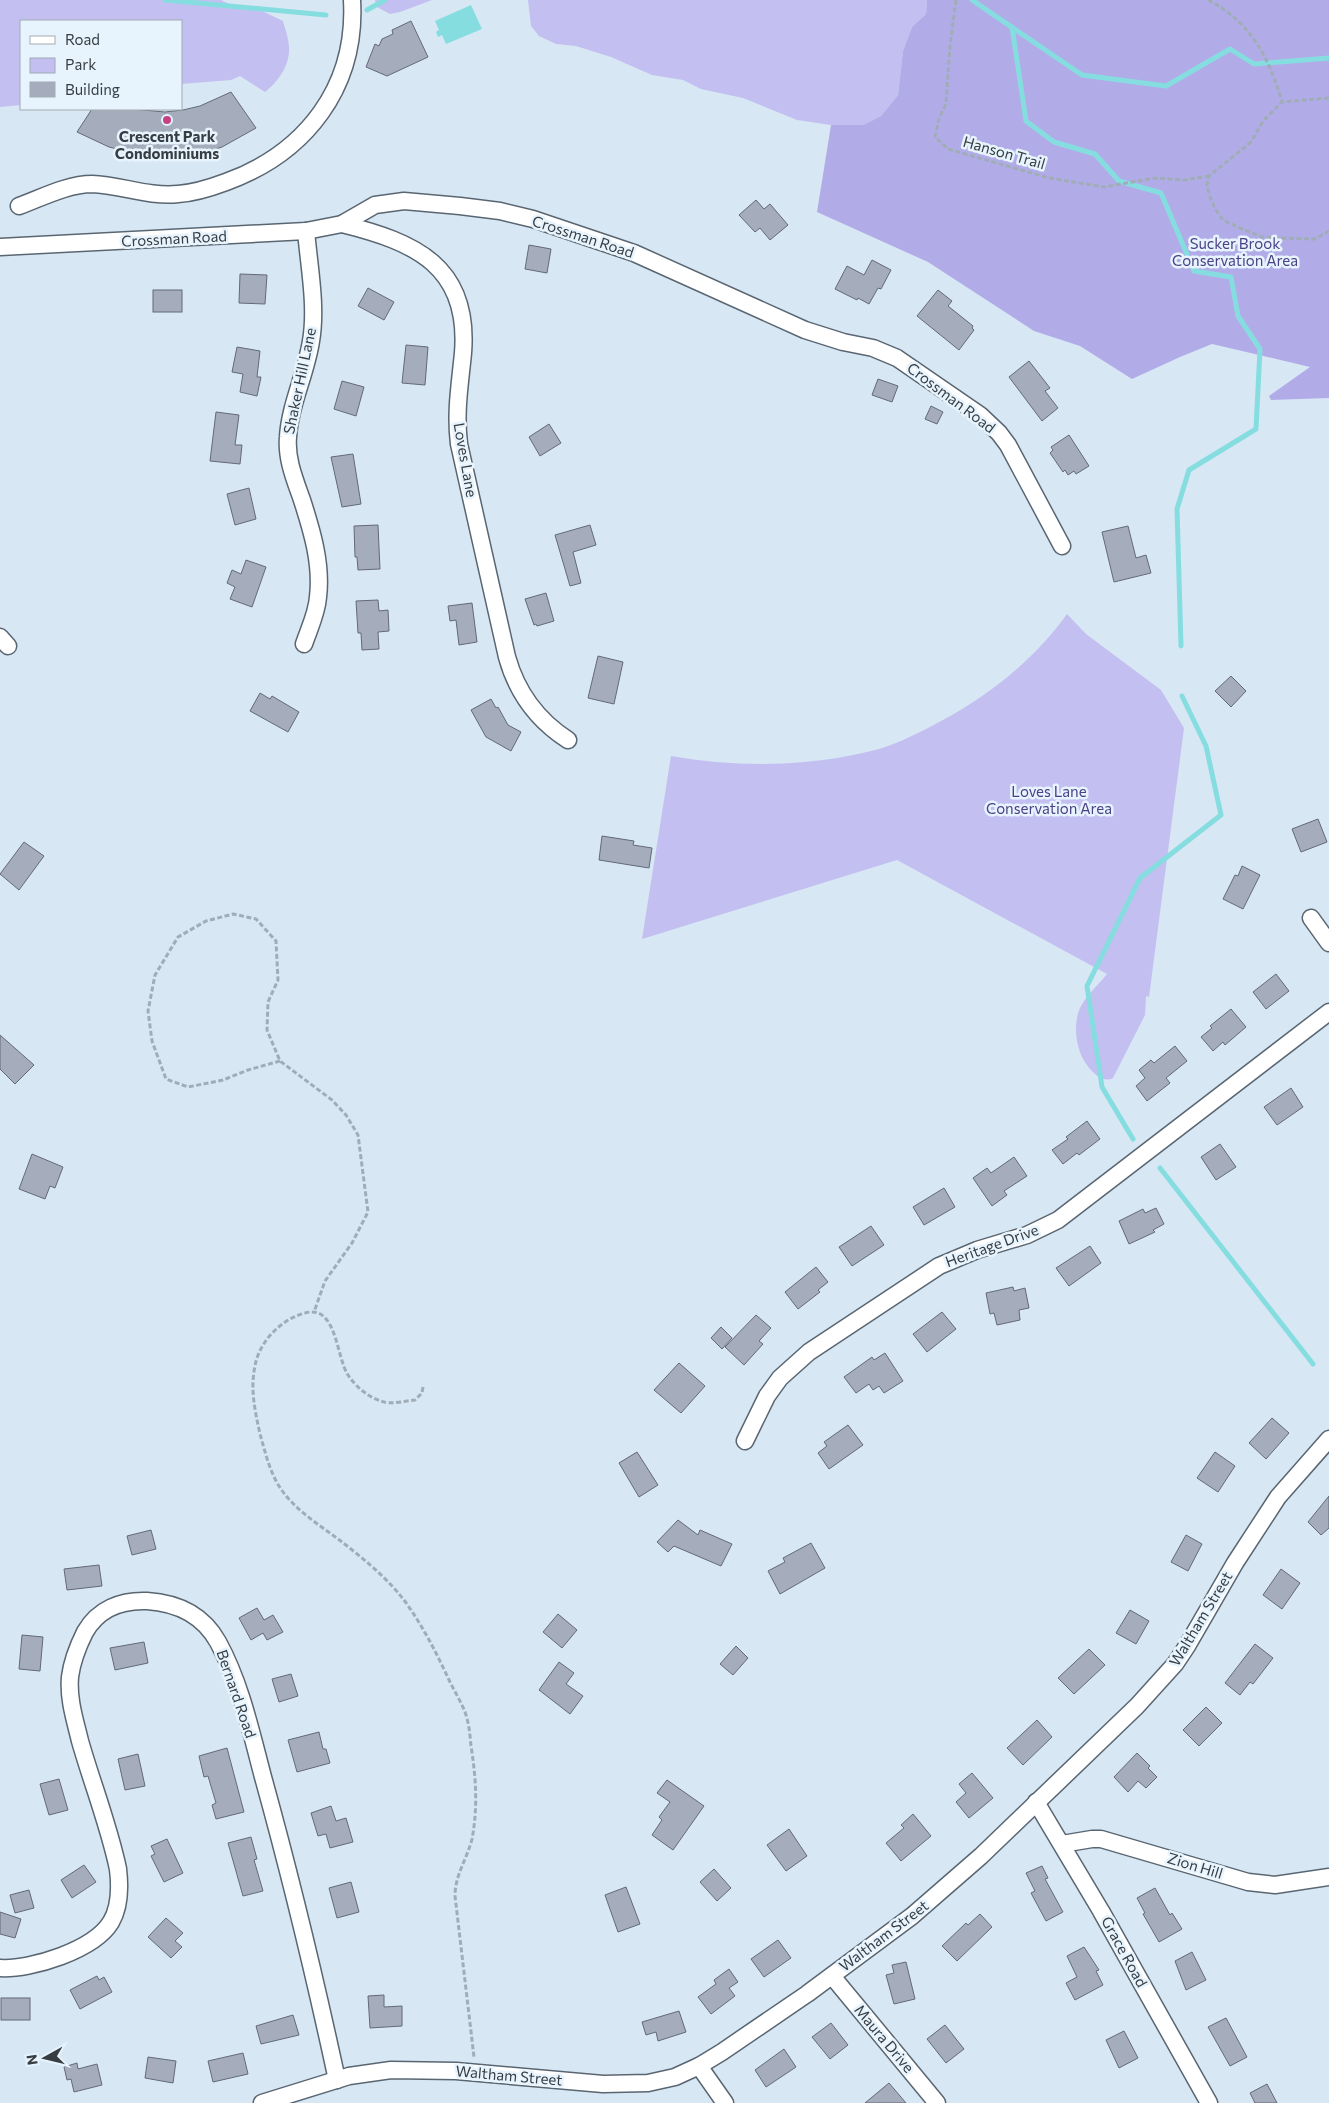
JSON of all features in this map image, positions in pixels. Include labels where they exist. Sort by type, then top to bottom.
[{"type":"street","points":[[19,206],[89,184],[152,194],[188,193],[240,177],[271,160],[308,129],[335,92],[352,40],[352,0]]},
{"type":"street","name":"Crossman Road","points":[[0,247],[306,231],[342,224],[375,205],[404,201],[500,211],[533,219],[634,253],[805,330],[889,354],[958,399],[980,415],[999,433],[1008,445],[1062,546]]},
{"type":"street","name":"Loves Lane","points":[[342,224],[388,237],[422,254],[437,266],[453,288],[462,316],[463,334],[456,411],[459,444],[507,657],[514,679],[530,708],[557,733],[568,740]]},
{"type":"street","name":"Shaker Hill Lane","points":[[304,644],[317,606],[319,565],[304,506],[288,455],[288,438],[291,419],[309,355],[312,334],[313,313],[306,231]]},
{"type":"street","points":[[1311,918],[1329,943]]},
{"type":"street","name":"Heritage Drive","points":[[745,1440],[767,1396],[780,1378],[804,1356],[939,1266],[972,1252],[1027,1236],[1058,1220],[1329,1012]]},
{"type":"street","name":"Waltham Street","points":[[262,2103],[363,2073],[391,2070],[476,2073],[603,2084],[636,2084],[675,2077],[699,2066],[722,2052],[832,1976],[905,1922],[941,1892],[1137,1706],[1175,1664],[1202,1623],[1258,1526],[1278,1497],[1329,1438]]},
{"type":"street","name":"Bernard Road","points":[[0,1968],[23,1966],[76,1949],[98,1935],[113,1918],[120,1889],[118,1869],[72,1710],[70,1678],[72,1665],[88,1628],[93,1620],[105,1610],[118,1605],[137,1602],[174,1605],[192,1613],[212,1633],[218,1642],[240,1695],[294,1888],[337,2080]]},
{"type":"street","name":"Grace Road","points":[[1036,1802],[1062,1844],[1209,2103]]},
{"type":"street","name":"Zion Hill","points":[[1062,1844],[1101,1839],[1234,1878],[1261,1884],[1288,1884],[1329,1877]]},
{"type":"street","name":"Maura Drive","points":[[832,1976],[937,2103]]},
{"type":"street","points":[[699,2066],[725,2103]]},
{"type":"path","name":"Hanson Trail","points":[[956,0],[950,45],[946,104],[939,118],[935,137],[948,149],[1049,178],[1104,187],[1155,178],[1184,180],[1209,176]]},
{"type":"path","points":[[1208,0],[1239,21],[1251,36],[1273,71],[1282,102]]},
{"type":"path","points":[[1329,98],[1282,102],[1263,122],[1251,142],[1209,176],[1207,185],[1210,197],[1223,220],[1262,237],[1315,239],[1329,231]]},
{"type":"path","points":[[280,1061],[248,1070],[223,1080],[188,1087],[166,1079],[152,1041],[148,1011],[154,976],[178,937],[206,921],[233,914],[256,919],[276,941],[278,980],[268,1002],[267,1030],[280,1061],[332,1100],[353,1124],[358,1135],[368,1212],[352,1243],[325,1281],[314,1312]]},
{"type":"path","points":[[423,1387],[422,1393],[415,1400],[383,1402],[369,1396],[348,1375],[341,1361],[330,1323],[320,1314],[314,1312],[305,1313],[282,1324],[270,1335],[256,1361],[252,1391],[259,1428],[271,1470],[279,1486],[291,1501],[316,1523],[387,1580],[404,1600],[425,1631],[466,1713],[473,1758],[476,1807],[471,1841],[458,1874],[455,1896],[476,2073]]},
{"type":"green space","points":[[0,0],[221,0],[239,9],[262,11],[283,21],[289,48],[288,61],[282,73],[265,92],[240,76],[231,80],[182,84],[182,20],[20,20],[20,105],[0,107]]},
{"type":"green space","points":[[375,0],[432,0],[390,14],[377,7]]},
{"type":"green space","points":[[528,0],[927,0],[926,14],[912,27],[903,51],[898,95],[881,116],[863,125],[831,125],[797,120],[743,98],[701,89],[683,80],[652,75],[611,57],[576,46],[556,44],[539,36],[531,26]]},
{"type":"green space","name":"Sucker Brook Conservation Area","points":[[927,0],[1329,0],[1329,398],[1271,400],[1269,396],[1310,367],[1212,344],[1132,379],[1080,346],[1034,331],[928,262],[817,212],[831,125],[863,125],[881,116],[898,95],[903,51],[912,27],[926,14]]},
{"type":"green space","name":"Loves Lane Conservation Area","points":[[1067,614],[1086,634],[1161,690],[1184,728],[1149,997],[1146,996],[1145,1015],[1113,1078],[1108,1080],[1102,1079],[1087,1066],[1081,1054],[1076,1034],[1077,1018],[1081,1006],[1107,974],[897,860],[642,939],[671,756],[749,764],[775,764],[854,755],[885,747],[928,728],[987,693],[1022,665]]},
{"type":"shaded area","points":[[471,5],[482,29],[446,44],[442,35],[438,37],[436,32],[439,30],[435,21]]},
{"type":"building","points":[[411,21],[428,57],[387,76],[366,67],[375,44],[379,46],[382,39],[393,34],[392,30]]},
{"type":"building","name":"Crescent Park Condominiums","points":[[231,92],[256,128],[222,147],[206,152],[174,157],[141,155],[109,147],[77,132],[91,110],[165,112],[200,106]]},
{"type":"building","points":[[756,200],[764,209],[770,204],[788,225],[770,240],[760,228],[755,232],[739,215]]},
{"type":"building","points":[[529,245],[551,249],[547,273],[525,269]]},
{"type":"building","points":[[872,260],[891,270],[881,289],[878,288],[869,304],[835,289],[847,266],[864,275]]},
{"type":"building","points":[[240,274],[267,275],[265,304],[239,303]]},
{"type":"building","points":[[368,288],[394,302],[384,320],[358,306]]},
{"type":"building","points":[[153,290],[182,290],[182,312],[153,312]]},
{"type":"building","points":[[938,290],[952,301],[948,306],[973,326],[974,330],[959,350],[917,316]]},
{"type":"building","points":[[406,345],[428,347],[425,385],[402,383]]},
{"type":"building","points":[[237,347],[260,351],[257,377],[261,377],[257,396],[240,392],[243,374],[232,372]]},
{"type":"building","points":[[1029,361],[1050,388],[1045,391],[1058,408],[1042,421],[1009,377]]},
{"type":"building","points":[[878,379],[898,386],[892,402],[872,395]]},
{"type":"building","points":[[342,381],[364,387],[356,416],[334,409]]},
{"type":"building","points":[[931,406],[943,412],[937,424],[925,419]]},
{"type":"building","points":[[216,412],[239,415],[235,445],[242,445],[240,464],[210,461]]},
{"type":"building","points":[[549,424],[561,443],[540,456],[529,437]]},
{"type":"building","points":[[1069,435],[1089,466],[1076,474],[1074,471],[1068,475],[1065,470],[1063,472],[1050,453],[1053,450],[1051,447]]},
{"type":"building","points":[[353,454],[361,504],[342,507],[331,457]]},
{"type":"building","points":[[249,488],[256,519],[235,525],[227,494]]},
{"type":"building","points":[[378,525],[380,569],[358,570],[357,557],[355,557],[354,526]]},
{"type":"building","points":[[590,525],[596,545],[573,552],[581,583],[570,586],[555,535]]},
{"type":"building","points":[[1128,526],[1136,558],[1146,555],[1151,573],[1114,582],[1102,532]]},
{"type":"building","points":[[246,560],[266,567],[252,607],[230,599],[235,587],[227,583],[232,570],[241,574]]},
{"type":"building","points":[[546,593],[554,621],[537,626],[536,624],[534,625],[525,599]]},
{"type":"building","points":[[378,600],[379,611],[388,610],[389,631],[378,632],[379,649],[362,650],[361,633],[358,633],[356,601]]},
{"type":"building","points":[[472,603],[477,642],[459,645],[456,620],[450,621],[448,606]]},
{"type":"building","points":[[598,656],[623,662],[614,704],[588,698]]},
{"type":"building","points":[[1231,676],[1246,691],[1231,707],[1215,691]]},
{"type":"building","points":[[260,693],[270,699],[272,696],[299,712],[288,732],[250,711]]},
{"type":"building","points":[[491,699],[508,725],[521,732],[511,751],[486,737],[471,710]]},
{"type":"building","points":[[1318,819],[1327,842],[1301,852],[1292,829]]},
{"type":"building","points":[[602,836],[634,841],[633,845],[652,848],[649,868],[599,860]]},
{"type":"building","points":[[24,842],[44,856],[19,890],[0,874]]},
{"type":"building","points":[[1242,866],[1260,875],[1243,909],[1223,899],[1235,875],[1238,876]]},
{"type":"building","points":[[1276,974],[1289,991],[1266,1009],[1253,992]]},
{"type":"building","points":[[1231,1009],[1246,1027],[1225,1045],[1223,1042],[1213,1051],[1201,1037],[1212,1028],[1210,1026]]},
{"type":"building","points":[[0,1035],[34,1065],[15,1084],[0,1069]]},
{"type":"building","points":[[1175,1046],[1187,1061],[1166,1078],[1170,1083],[1147,1101],[1136,1086],[1145,1078],[1139,1070],[1151,1060],[1154,1063]]},
{"type":"building","points":[[1291,1088],[1303,1107],[1277,1125],[1264,1107]]},
{"type":"building","points":[[1087,1121],[1100,1139],[1079,1155],[1077,1153],[1063,1164],[1052,1150],[1068,1139],[1066,1137]]},
{"type":"building","points":[[1220,1144],[1236,1167],[1216,1180],[1201,1157]]},
{"type":"building","points":[[32,1154],[63,1167],[55,1188],[50,1186],[45,1199],[19,1189]]},
{"type":"building","points":[[1014,1157],[1027,1176],[1004,1191],[1007,1195],[992,1206],[973,1178],[987,1168],[991,1173]]},
{"type":"building","points":[[944,1188],[955,1207],[924,1225],[913,1207]]},
{"type":"building","points":[[1156,1208],[1164,1224],[1153,1230],[1155,1232],[1129,1244],[1119,1221],[1143,1209],[1145,1213]]},
{"type":"building","points":[[871,1226],[884,1245],[852,1266],[839,1247]]},
{"type":"building","points":[[1090,1246],[1101,1263],[1069,1286],[1056,1268]]},
{"type":"building","points":[[816,1267],[828,1282],[818,1290],[820,1292],[798,1309],[785,1292]]},
{"type":"building","points":[[1013,1287],[1014,1291],[1025,1288],[1029,1308],[1019,1310],[1020,1320],[997,1325],[994,1313],[990,1314],[986,1293]]},
{"type":"building","points":[[942,1312],[956,1329],[927,1352],[913,1334]]},
{"type":"building","points":[[756,1315],[771,1328],[759,1341],[763,1344],[744,1365],[725,1347]]},
{"type":"building","points":[[721,1327],[732,1338],[722,1349],[711,1338]]},
{"type":"building","points":[[885,1353],[903,1381],[884,1393],[879,1386],[873,1390],[869,1384],[856,1393],[844,1377],[872,1357],[874,1360]]},
{"type":"building","points":[[679,1363],[705,1386],[681,1413],[654,1390]]},
{"type":"building","points":[[1272,1418],[1289,1433],[1266,1459],[1249,1443]]},
{"type":"building","points":[[848,1425],[863,1445],[829,1469],[818,1453],[827,1446],[824,1442]]},
{"type":"building","points":[[637,1452],[658,1485],[639,1497],[619,1463]]},
{"type":"building","points":[[1215,1452],[1235,1466],[1218,1492],[1197,1478]]},
{"type":"building","points":[[1329,1496],[1329,1528],[1321,1535],[1308,1522]]},
{"type":"building","points":[[678,1520],[698,1535],[700,1530],[732,1544],[721,1566],[674,1546],[668,1552],[657,1542]]},
{"type":"building","points":[[151,1530],[156,1549],[132,1555],[127,1536]]},
{"type":"building","points":[[1186,1535],[1202,1544],[1188,1571],[1171,1562]]},
{"type":"building","points":[[811,1543],[825,1568],[780,1594],[768,1571],[785,1562],[783,1558]]},
{"type":"building","points":[[99,1565],[102,1586],[67,1590],[64,1569]]},
{"type":"building","points":[[1281,1569],[1300,1583],[1282,1609],[1263,1595]]},
{"type":"building","points":[[257,1608],[264,1620],[273,1615],[283,1632],[267,1640],[263,1633],[251,1640],[239,1618]]},
{"type":"building","points":[[1130,1610],[1149,1621],[1136,1644],[1116,1633]]},
{"type":"building","points":[[558,1614],[577,1630],[562,1648],[543,1632]]},
{"type":"building","points":[[22,1635],[43,1637],[40,1671],[19,1669]]},
{"type":"building","points":[[144,1642],[148,1663],[115,1670],[110,1648]]},
{"type":"building","points":[[1255,1644],[1273,1658],[1253,1684],[1250,1682],[1240,1695],[1225,1683]]},
{"type":"building","points":[[736,1646],[748,1658],[733,1675],[720,1664]]},
{"type":"building","points":[[1089,1649],[1105,1665],[1074,1694],[1058,1678]]},
{"type":"building","points":[[559,1662],[574,1673],[566,1684],[583,1696],[570,1714],[539,1690]]},
{"type":"building","points":[[291,1674],[298,1696],[279,1702],[272,1679]]},
{"type":"building","points":[[1206,1707],[1222,1723],[1199,1746],[1183,1730]]},
{"type":"building","points":[[1037,1720],[1052,1737],[1023,1765],[1007,1748]]},
{"type":"building","points":[[319,1732],[323,1749],[326,1749],[330,1763],[297,1772],[288,1740]]},
{"type":"building","points":[[227,1748],[244,1812],[216,1819],[212,1805],[216,1803],[208,1776],[204,1777],[199,1756]]},
{"type":"building","points":[[1137,1753],[1150,1766],[1148,1768],[1157,1777],[1146,1788],[1138,1781],[1128,1792],[1114,1777]]},
{"type":"building","points":[[138,1754],[145,1786],[125,1790],[118,1759]]},
{"type":"building","points":[[972,1773],[993,1798],[969,1818],[956,1802],[966,1793],[959,1784]]},
{"type":"building","points":[[59,1779],[68,1810],[49,1815],[40,1784]]},
{"type":"building","points":[[667,1780],[704,1806],[673,1850],[652,1835],[662,1820],[659,1817],[670,1802],[657,1793]]},
{"type":"building","points":[[331,1806],[336,1821],[346,1818],[353,1842],[330,1848],[326,1834],[318,1836],[311,1813]]},
{"type":"building","points":[[913,1814],[931,1836],[901,1861],[886,1843],[904,1828],[901,1825]]},
{"type":"building","points":[[789,1829],[807,1856],[786,1871],[767,1845]]},
{"type":"building","points":[[251,1837],[257,1859],[254,1860],[263,1891],[243,1896],[228,1843]]},
{"type":"building","points":[[167,1839],[183,1873],[164,1882],[151,1856],[155,1854],[151,1846]]},
{"type":"building","points":[[84,1865],[96,1882],[72,1898],[61,1880]]},
{"type":"building","points":[[1042,1866],[1048,1878],[1045,1879],[1063,1912],[1046,1921],[1031,1893],[1035,1891],[1026,1873]]},
{"type":"building","points":[[714,1869],[731,1888],[717,1901],[700,1882]]},
{"type":"building","points":[[351,1882],[359,1912],[337,1918],[329,1888]]},
{"type":"building","points":[[626,1887],[640,1924],[618,1932],[605,1895]]},
{"type":"building","points":[[1155,1888],[1170,1915],[1172,1913],[1182,1929],[1159,1942],[1143,1914],[1145,1913],[1137,1898]]},
{"type":"building","points":[[29,1890],[34,1908],[15,1913],[10,1895]]},
{"type":"building","points":[[0,1912],[21,1919],[15,1938],[0,1934]]},
{"type":"building","points":[[980,1914],[992,1927],[957,1961],[942,1946],[966,1923],[968,1925]]},
{"type":"building","points":[[166,1918],[183,1933],[175,1941],[182,1947],[171,1958],[148,1937]]},
{"type":"building","points":[[778,1940],[791,1958],[764,1977],[751,1959]]},
{"type":"building","points":[[1084,1947],[1099,1970],[1096,1971],[1103,1985],[1075,2000],[1066,1983],[1077,1977],[1067,1956]]},
{"type":"building","points":[[1192,1952],[1206,1980],[1186,1990],[1175,1961]]},
{"type":"building","points":[[906,1962],[915,1999],[894,2004],[886,1975],[894,1973],[892,1965]]},
{"type":"building","points":[[729,1969],[738,1982],[729,1988],[735,1996],[711,2014],[698,1997],[716,1984],[714,1980]]},
{"type":"building","points":[[97,1976],[99,1980],[104,1977],[112,1992],[80,2009],[70,1990]]},
{"type":"building","points":[[384,1995],[384,2007],[402,2006],[402,2026],[370,2028],[368,1996]]},
{"type":"building","points":[[1,1998],[30,1998],[30,2020],[1,2020]]},
{"type":"building","points":[[679,2011],[686,2032],[658,2041],[656,2032],[646,2035],[642,2022]]},
{"type":"building","points":[[293,2015],[299,2035],[261,2044],[256,2026]]},
{"type":"building","points":[[1226,2018],[1247,2057],[1230,2066],[1208,2027]]},
{"type":"building","points":[[831,2023],[848,2045],[830,2059],[812,2037]]},
{"type":"building","points":[[945,2025],[964,2049],[946,2063],[927,2039]]},
{"type":"building","points":[[1124,2031],[1138,2058],[1119,2068],[1106,2040]]},
{"type":"building","points":[[784,2049],[796,2067],[766,2087],[755,2070]]},
{"type":"building","points":[[243,2053],[248,2074],[213,2082],[208,2061]]},
{"type":"building","points":[[148,2057],[176,2061],[173,2083],[145,2078]]},
{"type":"building","points":[[77,2063],[78,2069],[97,2064],[102,2085],[74,2092],[71,2079],[67,2080],[64,2067]]},
{"type":"building","points":[[889,2083],[906,2103],[865,2103]]},
{"type":"building","points":[[1267,2084],[1277,2103],[1255,2103],[1250,2093]]},
{"type":"waterway","points":[[165,0],[326,15]]},
{"type":"waterway","points":[[367,10],[385,0]]},
{"type":"waterway","points":[[972,0],[1082,75],[1166,86],[1230,49],[1254,64],[1329,58]]},
{"type":"waterway","points":[[1012,27],[1026,121],[1054,142],[1095,154],[1119,181],[1161,193],[1194,271],[1231,277],[1238,316],[1260,349],[1256,429],[1189,470],[1177,509],[1181,646]]},
{"type":"waterway","points":[[1133,1139],[1102,1087],[1087,986],[1140,878],[1221,815],[1206,746],[1182,696]]},
{"type":"waterway","points":[[1160,1168],[1313,1364]]},
{"type":"place","name":"Crescent Park Condominiums","points":[[167,120]]}]
